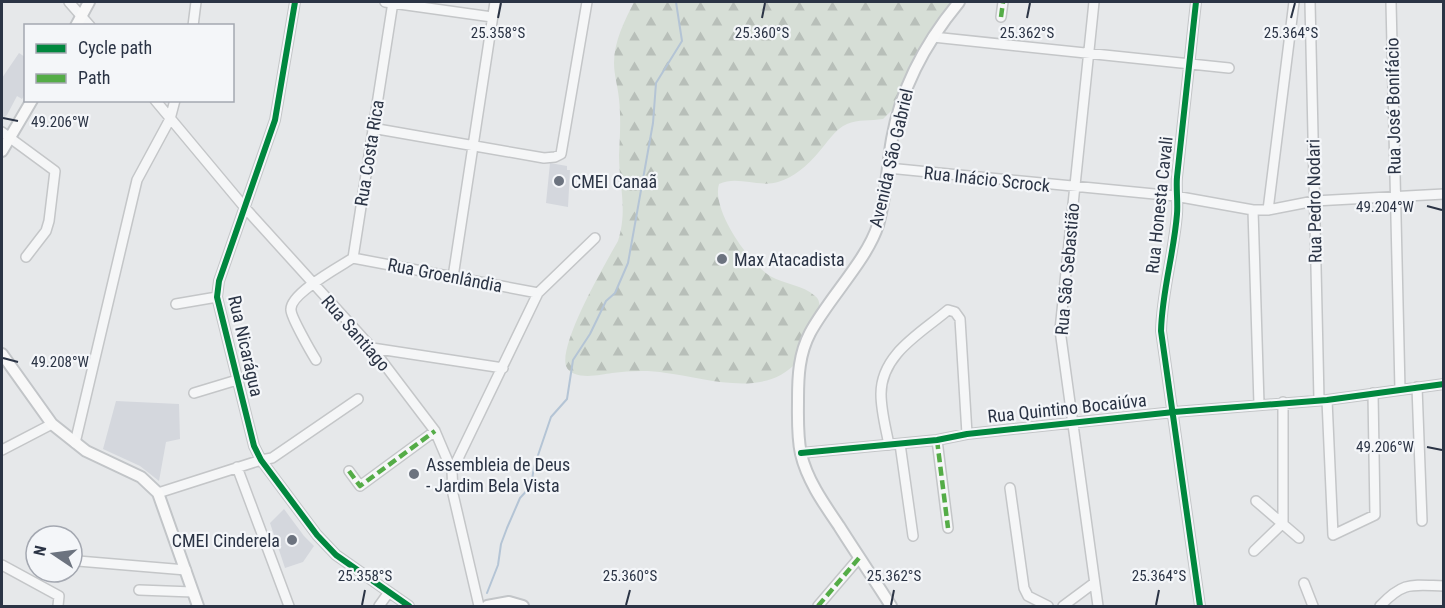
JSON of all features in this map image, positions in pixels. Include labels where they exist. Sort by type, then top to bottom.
[{"type":"main road","points":[[79,21],[89,2]]},
{"type":"main road","name":"Avenida São Gabriel","points":[[891,606],[816,490],[801,453],[799,366],[811,331],[865,252],[877,227],[893,137],[911,76],[933,37],[959,2]]},
{"type":"main road","points":[[2,151],[5,135],[30,102]]},
{"type":"main road","points":[[2,354],[52,424],[86,451],[141,477],[158,493],[198,606]]},
{"type":"main road","points":[[487,606],[509,602],[523,606]]},
{"type":"street","points":[[69,2],[79,21]]},
{"type":"street","points":[[193,24],[196,2]]},
{"type":"street","name":"Rua Nicarágua","points":[[295,2],[275,120],[219,282],[217,297],[254,446],[261,460],[317,535],[336,555],[409,606]]},
{"type":"street","points":[[390,2],[492,17]]},
{"type":"street","name":"Rua Costa Rica","points":[[352,258],[390,2]]},
{"type":"street","points":[[453,277],[495,2]]},
{"type":"street","points":[[372,128],[544,158],[561,154],[587,2]]},
{"type":"street","points":[[1001,17],[1004,2]]},
{"type":"street","name":"Rua São Sebastião","points":[[1094,2],[1060,330],[1098,606]]},
{"type":"street","name":"Rua Honesta Cavali","points":[[1196,2],[1175,196],[1177,213],[1162,306],[1161,331],[1200,606]]},
{"type":"street","points":[[1268,210],[1294,2]]},
{"type":"street","name":"Rua Pedro Nodari","points":[[1310,2],[1314,201],[1323,400],[1333,535],[1375,515],[1373,393]]},
{"type":"street","name":"Rua José Bonifácio","points":[[1391,2],[1400,390]]},
{"type":"street","points":[[933,37],[1229,68]]},
{"type":"street","name":"Rua Santiago","points":[[157,102],[246,209],[372,348],[435,431],[452,471],[453,494],[479,606]]},
{"type":"street","points":[[75,443],[137,180],[170,119],[174,102]]},
{"type":"street","points":[[5,135],[55,171],[50,221],[46,231],[26,257]]},
{"type":"street","name":"Rua Inácio Scrock","points":[[888,168],[1074,188],[1175,196],[1253,210],[1268,210],[1314,201],[1443,194]]},
{"type":"street","points":[[1253,210],[1259,404]]},
{"type":"street","points":[[452,471],[538,293],[595,238]]},
{"type":"street","points":[[316,360],[291,310],[293,300],[352,258]]},
{"type":"street","name":"Rua Groenlândia","points":[[352,258],[538,293]]},
{"type":"street","points":[[176,304],[217,297]]},
{"type":"street","points":[[889,445],[881,394],[884,371],[896,353],[948,310],[956,312],[960,319],[967,434]]},
{"type":"street","points":[[372,348],[502,368]]},
{"type":"street","points":[[194,393],[237,380]]},
{"type":"street","name":"Rua Quintino Bocaiúva","points":[[801,453],[937,440],[967,434],[1174,412],[1323,400],[1443,384]]},
{"type":"street","points":[[1417,387],[1422,521]]},
{"type":"street","points":[[158,493],[272,458],[358,399]]},
{"type":"street","points":[[1254,551],[1283,523],[1283,402]]},
{"type":"street","points":[[2,450],[52,424]]},
{"type":"street","points":[[349,471],[360,486],[435,431]]},
{"type":"street","points":[[937,440],[948,528]]},
{"type":"street","points":[[900,444],[913,536]]},
{"type":"street","points":[[237,468],[289,606]]},
{"type":"street","points":[[1010,488],[1024,588],[1028,596],[1048,606]]},
{"type":"street","points":[[1256,501],[1299,538]]},
{"type":"street","points":[[818,606],[860,558]]},
{"type":"street","points":[[84,562],[186,570]]},
{"type":"street","points":[[2,565],[58,596],[58,606]]},
{"type":"street","points":[[1304,583],[1312,606]]},
{"type":"street","points":[[1063,606],[1094,584]]},
{"type":"street","points":[[1380,606],[1401,587],[1443,586]]},
{"type":"street","points":[[139,590],[193,592]]},
{"type":"street","points":[[379,606],[388,592]]},
{"type":"shaded area","points":[[19,53],[24,56],[24,96],[22,99],[17,96],[7,115],[2,119],[2,78]]},
{"type":"shaded area","name":"CMEI Canaã","points":[[550,163],[567,166],[567,170],[570,170],[568,207],[546,203]]},
{"type":"shaded area","points":[[116,401],[179,404],[180,439],[166,442],[159,481],[140,466],[103,449]]},
{"type":"shaded area","name":"CMEI Cinderela","points":[[284,509],[314,546],[303,562],[285,568],[270,523]]},
{"type":"green space","points":[[634,2],[955,2],[893,109],[883,119],[856,121],[843,126],[814,158],[784,180],[763,184],[733,181],[719,184],[718,195],[726,221],[752,260],[770,276],[805,289],[819,301],[819,312],[797,362],[784,373],[768,380],[734,383],[646,371],[587,376],[574,374],[566,366],[569,340],[576,322],[618,241],[621,229],[623,208],[619,155],[620,113],[614,55],[624,23]]},
{"type":"waterway","points":[[487,593],[498,565],[501,544],[507,528],[520,498],[531,486],[534,467],[551,417],[567,399],[573,360],[590,334],[606,301],[615,293],[628,263],[653,123],[656,83],[682,41],[676,2]]},
{"type":"marked path","points":[[1001,17],[1003,2]]},
{"type":"marked path","points":[[349,471],[360,486],[435,431]]},
{"type":"marked path","points":[[937,440],[948,528]]},
{"type":"marked path","points":[[818,606],[859,558]]},
{"type":"cycle path","points":[[295,2],[275,120],[219,281],[217,297],[254,446],[261,460],[317,535],[336,555],[409,606]]},
{"type":"cycle path","points":[[1196,2],[1177,177],[1175,229],[1161,331],[1200,606]]},
{"type":"cycle path","points":[[801,453],[937,440],[967,434],[1174,412],[1327,400],[1444,384]]},
{"type":"place","name":"CMEI Canaã","points":[[559,181]]},
{"type":"place","name":"Max Atacadista","points":[[722,259]]},
{"type":"place","name":"Assembleia de Deus - Jardim Bela Vista","points":[[414,474]]},
{"type":"place","name":"CMEI Cinderela","points":[[292,540]]}]
